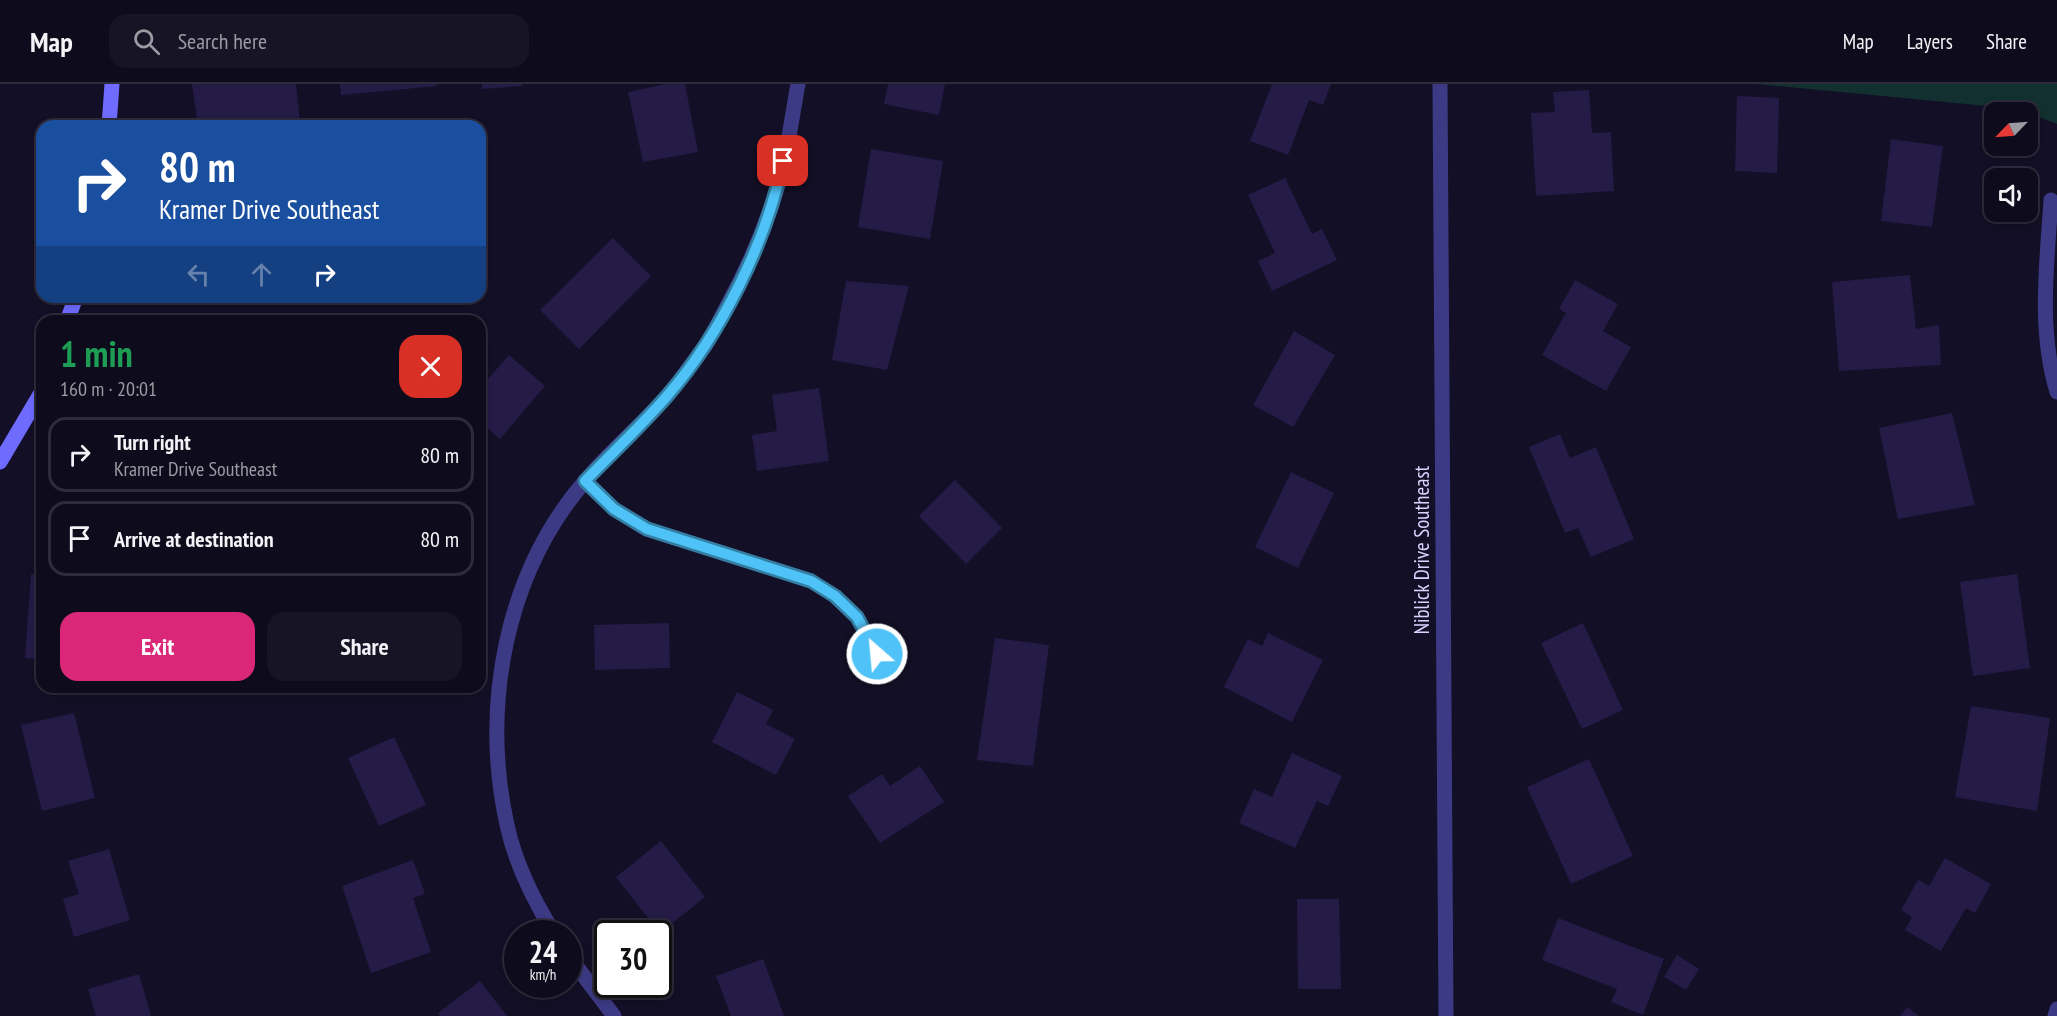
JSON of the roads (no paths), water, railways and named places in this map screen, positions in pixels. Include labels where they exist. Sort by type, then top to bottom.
[{"type":"street","points":[[109,120],[112,84]]},
{"type":"street","points":[[547,920],[520,866],[507,826],[498,767],[498,700],[504,651],[521,590],[534,556],[550,530],[585,481],[668,395],[706,344],[748,268],[760,240],[779,180],[798,84]]},
{"type":"street","name":"Niblick Drive Southeast","points":[[1440,84],[1446,1016]]},
{"type":"street","points":[[2051,200],[2045,326],[2052,376],[2057,392]]},
{"type":"street","points":[[0,462],[36,401]]},
{"type":"street","points":[[585,481],[614,509],[647,529],[811,581],[835,596],[857,617],[877,654]]},
{"type":"street","points":[[582,974],[614,1016]]},
{"type":"street","points":[[2055,1016],[2057,1009]]}]
